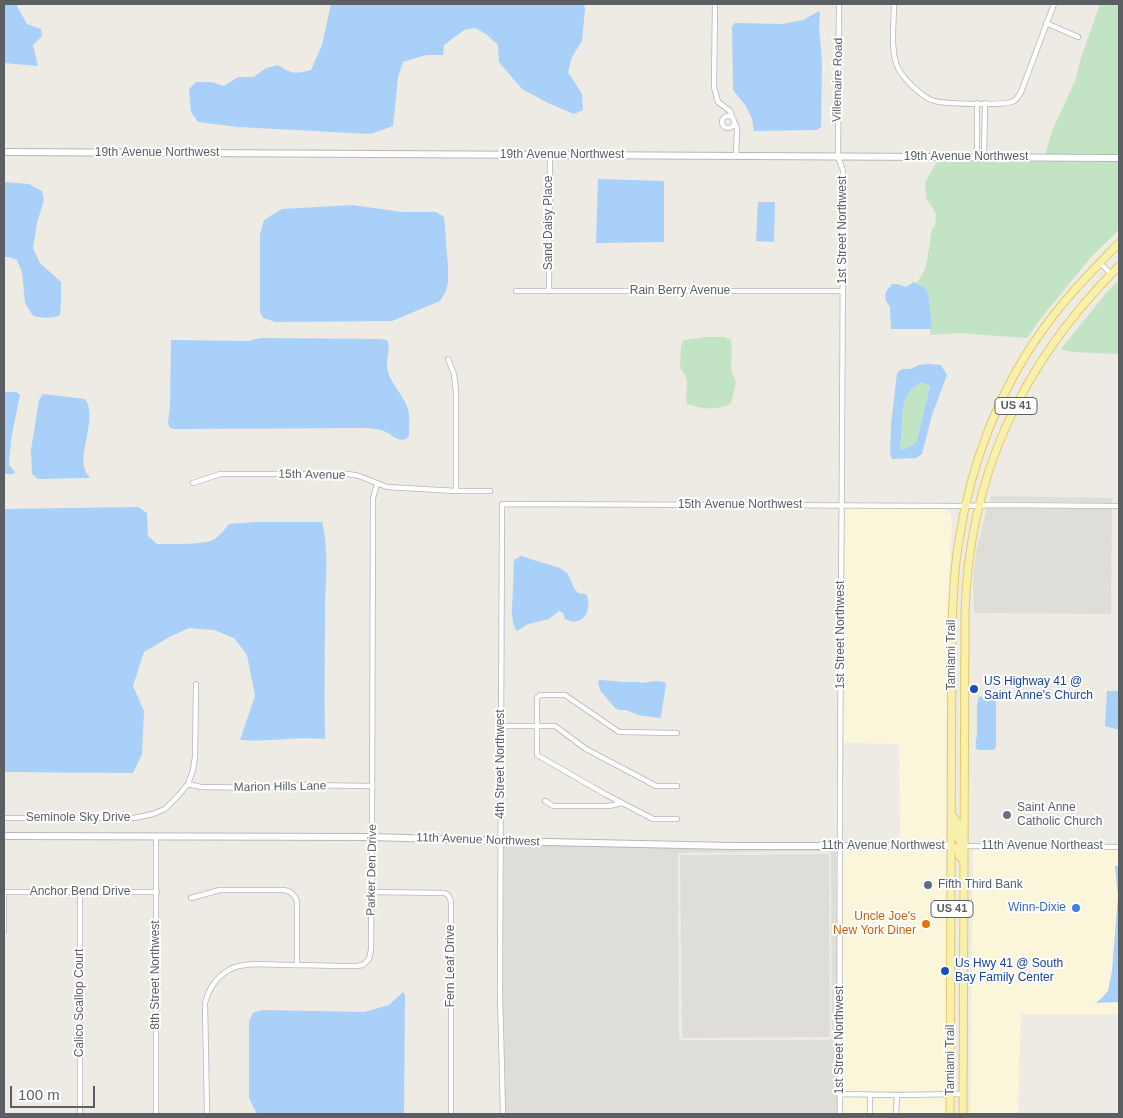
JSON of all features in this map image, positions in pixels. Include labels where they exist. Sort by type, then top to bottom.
[{"type":"main road","name":"Tamiami Trail","points":[[950,1114],[952,638],[953,594],[959,540],[966,506],[989,429],[1016,373],[1030,349],[1061,306],[1119,243]]},
{"type":"main road","name":"Tamiami Trail","points":[[962,1114],[965,639],[968,558],[984,484],[1008,421],[1052,344],[1081,306],[1119,266]]},
{"type":"main road","points":[[952,638],[965,639]]},
{"type":"main road","points":[[952,713],[965,713]]},
{"type":"main road","points":[[952,815],[957,823],[958,838],[964,846]]},
{"type":"main road","points":[[952,846],[958,849],[959,856],[964,861]]},
{"type":"street","points":[[715,4],[714,87],[718,102],[730,111],[737,129],[736,156]]},
{"type":"street","name":"Villemaire Road","points":[[838,157],[839,4]]},
{"type":"street","points":[[894,4],[894,55],[898,69],[923,96],[933,101],[944,103],[1008,103],[1016,100],[1021,92],[1054,4]]},
{"type":"street","points":[[1046,23],[1078,37]]},
{"type":"street","points":[[977,103],[977,157]]},
{"type":"street","points":[[984,157],[985,103]]},
{"type":"street","points":[[724,107],[722,125],[736,137]]},
{"type":"street","points":[[724,118],[730,116],[734,121],[734,126],[728,129]]},
{"type":"street","points":[[977,133],[984,133]]},
{"type":"street","name":"19th Avenue Northwest","points":[[4,152],[1119,158]]},
{"type":"street","name":"Sand Daisy Place","points":[[549,290],[550,155]]},
{"type":"street","name":"1st Street Northwest","points":[[838,157],[843,170],[839,846],[840,1114]]},
{"type":"street","points":[[1100,262],[1111,274]]},
{"type":"street","name":"Rain Berry Avenue","points":[[516,290],[843,291]]},
{"type":"street","points":[[448,359],[454,374],[456,392],[456,491]]},
{"type":"street","name":"15th Avenue","points":[[193,482],[220,474],[348,474],[359,476],[387,487],[490,491]]},
{"type":"street","name":"Parker Den Drive","points":[[207,1114],[205,1003],[215,981],[230,969],[239,966],[356,966],[364,965],[369,959],[371,950],[372,892],[373,498],[377,484]]},
{"type":"street","name":"15th Avenue Northwest","points":[[502,504],[979,506],[990,504],[1119,506]]},
{"type":"street","name":"4th Street Northwest","points":[[502,504],[500,1000],[502,1114]]},
{"type":"street","name":"Seminole Sky Drive","points":[[4,818],[134,818],[154,814],[165,809],[188,784],[193,770],[195,757],[196,684]]},
{"type":"street","points":[[677,733],[619,732],[565,695],[540,695],[538,698],[537,755],[653,819],[677,819]]},
{"type":"street","points":[[501,726],[555,726],[594,753],[656,786],[677,786]]},
{"type":"street","name":"Marion Hills Lane","points":[[188,784],[201,787],[266,788],[372,786]]},
{"type":"street","points":[[545,801],[553,806],[609,806],[622,803]]},
{"type":"street","name":"11th Avenue Northwest","points":[[4,836],[372,837],[731,846],[952,846]]},
{"type":"street","name":"8th Street Northwest","points":[[156,837],[156,1114]]},
{"type":"street","name":"11th Avenue Northeast","points":[[964,846],[1119,847]]},
{"type":"street","points":[[190,898],[220,890],[290,891],[294,894],[297,901],[297,965]]},
{"type":"street","points":[[4,892],[4,930]]},
{"type":"street","name":"Anchor Bend Drive","points":[[4,892],[156,892]]},
{"type":"street","name":"Calico Scallop Court","points":[[80,892],[80,1114]]},
{"type":"street","name":"Fern Leaf Drive","points":[[372,892],[445,893],[449,896],[451,902],[450,1114]]},
{"type":"street","points":[[840,1094],[963,1094]]},
{"type":"street","points":[[870,1095],[870,1114]]},
{"type":"street","points":[[896,1114],[897,1095]]},
{"type":"shaded area","points":[[991,496],[1112,498],[1112,503],[990,501]]},
{"type":"shaded area","points":[[845,508],[943,509],[950,512],[952,521],[947,623],[946,843],[900,843],[899,744],[843,743]]},
{"type":"shaded area","points":[[987,508],[1112,509],[1111,614],[974,613],[973,580],[976,552]]},
{"type":"shaded area","points":[[504,844],[836,850],[837,1114],[505,1114],[503,993]],"holes":[[[829,851],[831,854],[832,1038],[830,1040],[681,1040],[679,1038],[679,853]]]},
{"type":"shaded area","points":[[946,849],[946,1091],[843,1091],[842,850]]},
{"type":"shaded area","points":[[973,849],[1119,850],[1119,866],[1116,866],[1118,896],[1112,971],[1108,991],[1097,1002],[1119,1002],[1119,1014],[1021,1014],[1018,1114],[970,1114]]},
{"type":"shaded area","points":[[829,854],[830,1037],[682,1038],[680,855]]},
{"type":"shaded area","points":[[843,1097],[867,1098],[867,1114],[843,1114]]},
{"type":"shaded area","points":[[946,1097],[946,1114],[899,1114],[899,1098]]},
{"type":"shaded area","points":[[873,1098],[893,1098],[893,1114],[873,1114]]},
{"type":"green space","points":[[1100,4],[1119,4],[1119,155],[1045,154],[1053,129],[1076,79],[1080,61]]},
{"type":"green space","points":[[938,160],[1119,162],[1119,230],[1092,256],[1027,338],[958,333],[930,335],[931,319],[928,294],[922,285],[917,283],[925,269],[932,229],[935,227],[936,213],[926,198],[925,182]]},
{"type":"green space","points":[[1119,280],[1119,354],[1072,352],[1061,349],[1107,292]]},
{"type":"green space","points":[[724,337],[731,340],[731,369],[736,382],[731,403],[726,406],[703,408],[687,404],[687,381],[684,372],[680,368],[681,346],[684,340]]},
{"type":"green space","points":[[922,382],[930,385],[917,440],[914,444],[902,450],[900,447],[904,404],[911,390]]},
{"type":"water","points":[[4,4],[19,4],[17,6],[27,24],[41,29],[42,36],[33,45],[38,66],[4,63]]},
{"type":"water","points":[[331,4],[584,4],[582,41],[572,57],[568,72],[582,94],[583,110],[574,114],[522,89],[499,62],[498,45],[486,34],[475,28],[464,30],[444,45],[443,55],[426,55],[403,62],[398,77],[393,126],[371,134],[238,127],[198,122],[191,112],[189,89],[196,82],[211,82],[224,86],[238,77],[254,77],[266,68],[278,65],[293,72],[311,70],[322,45]]},
{"type":"water","points":[[819,11],[822,62],[821,127],[817,130],[754,131],[752,119],[746,106],[733,90],[732,27],[735,23],[783,24],[803,20]]},
{"type":"water","points":[[598,179],[663,181],[664,242],[596,243]]},
{"type":"water","points":[[4,182],[29,184],[42,191],[44,200],[37,223],[33,248],[40,263],[61,282],[60,315],[47,318],[33,316],[25,303],[22,272],[17,260],[4,257]]},
{"type":"water","points":[[758,202],[775,202],[774,242],[756,241]]},
{"type":"water","points":[[352,205],[402,212],[436,212],[444,217],[448,282],[446,291],[440,301],[392,321],[276,322],[263,318],[260,312],[260,234],[264,220],[282,209]]},
{"type":"water","points":[[914,282],[923,286],[927,291],[931,329],[891,329],[890,307],[885,295],[887,290],[892,284],[906,287]]},
{"type":"water","points":[[261,338],[387,340],[389,346],[388,373],[408,409],[409,436],[403,440],[384,431],[368,428],[170,428],[168,423],[171,340],[248,341]]},
{"type":"water","points":[[919,365],[941,365],[947,375],[932,415],[922,454],[916,458],[892,459],[890,454],[891,425],[897,373],[902,369],[910,369]],"holes":[[[922,382],[930,386],[917,440],[914,444],[902,450],[900,447],[903,410],[908,394]]]},
{"type":"water","points":[[4,392],[16,392],[20,395],[11,440],[9,465],[15,472],[14,474],[4,474]]},
{"type":"water","points":[[43,394],[85,399],[90,415],[84,463],[85,471],[90,477],[38,479],[32,474],[31,450],[39,400]]},
{"type":"water","points":[[138,507],[147,513],[148,536],[157,544],[187,544],[210,541],[215,539],[229,524],[322,522],[326,543],[325,739],[240,740],[255,696],[247,655],[234,638],[214,630],[189,628],[144,652],[133,686],[144,711],[142,754],[133,773],[4,772],[4,509]]},
{"type":"water","points":[[521,556],[560,568],[568,574],[574,588],[578,593],[586,594],[588,600],[586,614],[582,619],[574,622],[565,619],[563,613],[559,611],[549,619],[528,624],[517,631],[512,616],[514,560]]},
{"type":"water","points":[[598,681],[642,683],[664,682],[666,684],[661,717],[638,715],[615,708],[600,690]]},
{"type":"water","points":[[1107,691],[1119,691],[1119,730],[1105,726]]},
{"type":"water","points":[[979,697],[992,697],[996,701],[996,747],[993,750],[976,749],[977,705]]},
{"type":"water","points":[[1115,866],[1119,866],[1119,1002],[1096,1003],[1108,991],[1112,971],[1118,896]]},
{"type":"water","points":[[403,992],[405,995],[404,1114],[257,1114],[249,1098],[249,1021],[253,1013],[262,1010],[364,1012],[389,1005]]},
{"type":"place","name":"US Highway 41 @ Saint Anne's Church","points":[[974,689]]},
{"type":"place","name":"Saint Anne Catholic Church","points":[[1007,815]]},
{"type":"place","name":"Fifth Third Bank","points":[[928,885]]},
{"type":"place","name":"Winn-Dixie","points":[[1076,908]]},
{"type":"place","name":"Uncle Joe's New York Diner","points":[[926,924]]},
{"type":"place","name":"Us Hwy 41 @ South Bay Family Center","points":[[945,971]]}]
